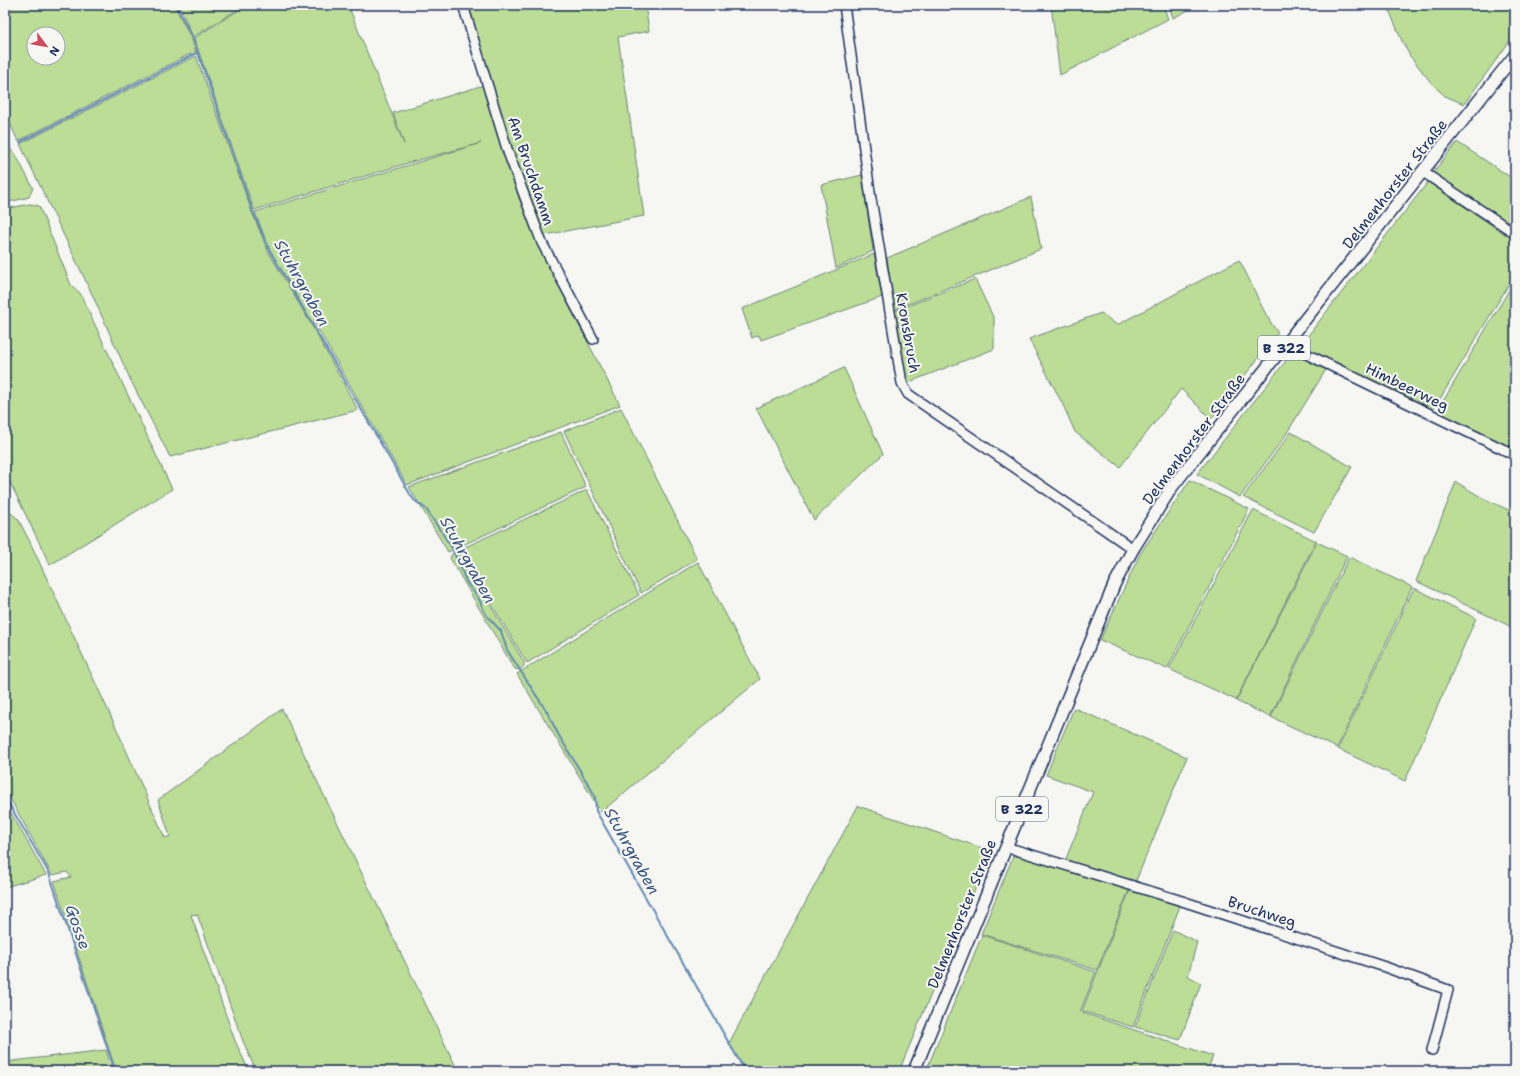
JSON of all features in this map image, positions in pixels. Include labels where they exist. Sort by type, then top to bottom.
[{"type":"main road","name":"Delmenhorster Straße","points":[[914,1071],[1111,592],[1133,549],[1172,487],[1515,55]]},
{"type":"street","name":"Am Bruchdamm","points":[[463,5],[508,152],[542,243],[593,339]]},
{"type":"street","name":"Kronsbruch","points":[[844,5],[871,199],[902,383],[908,394],[1133,549]]},
{"type":"street","points":[[1423,172],[1515,233]]},
{"type":"street","name":"Himbeerweg","points":[[1288,342],[1296,349],[1310,356],[1515,455]]},
{"type":"street","name":"Bruchweg","points":[[1006,847],[1182,901],[1385,967],[1448,990],[1432,1050]]},
{"type":"green space","points":[[5,5],[174,5],[192,40],[196,53],[190,54],[18,141],[5,113]]},
{"type":"green space","points":[[179,5],[245,5],[193,37]]},
{"type":"green space","points":[[247,5],[348,5],[404,144],[393,113],[484,85],[519,198],[538,245],[620,405],[407,485],[315,324],[309,318],[269,249],[255,212],[481,143],[411,162],[254,210],[194,38]]},
{"type":"green space","points":[[466,5],[645,5],[649,31],[618,37],[644,216],[545,235],[540,231],[505,135]]},
{"type":"green space","points":[[1051,5],[1163,5],[1168,19],[1060,75]]},
{"type":"green space","points":[[1169,5],[1198,5],[1173,18]]},
{"type":"green space","points":[[1387,5],[1515,5],[1515,34],[1464,104],[1445,96],[1433,85],[1410,56]]},
{"type":"green space","points":[[196,56],[252,212],[268,251],[312,326],[358,410],[170,457],[131,381],[91,292],[20,144]]},
{"type":"green space","points":[[1457,142],[1515,180],[1515,227],[1432,174]]},
{"type":"green space","points":[[5,145],[15,153],[33,188],[29,197],[5,203]]},
{"type":"green space","points":[[862,175],[873,251],[836,268],[821,185]]},
{"type":"green space","points":[[1428,182],[1515,241],[1515,274],[1432,412],[1299,347]]},
{"type":"green space","points":[[1031,197],[1041,249],[894,310],[887,258]]},
{"type":"green space","points":[[30,204],[39,206],[71,285],[80,293],[172,489],[50,565],[5,472],[5,209]]},
{"type":"green space","points":[[874,254],[882,297],[761,340],[759,335],[752,338],[742,309]]},
{"type":"green space","points":[[1239,260],[1262,307],[1278,333],[1211,419],[1181,389],[1120,467],[1075,432],[1063,405],[1029,339],[1101,313],[1117,325]]},
{"type":"green space","points":[[975,279],[994,319],[994,349],[907,383],[895,311]]},
{"type":"green space","points":[[1515,280],[1515,450],[1436,413]]},
{"type":"green space","points":[[1292,353],[1327,368],[1285,436],[1240,497],[1197,474]]},
{"type":"green space","points":[[844,368],[883,454],[814,520],[756,408]]},
{"type":"green space","points":[[621,408],[697,559],[641,593],[564,431]]},
{"type":"green space","points":[[561,432],[586,487],[448,552],[409,487]]},
{"type":"green space","points":[[1291,432],[1352,467],[1314,532],[1243,497]]},
{"type":"green space","points":[[1190,480],[1249,509],[1167,669],[1100,640],[1140,554]]},
{"type":"green space","points":[[1456,482],[1481,497],[1515,513],[1514,628],[1416,581]]},
{"type":"green space","points":[[587,490],[639,595],[527,663],[459,550]]},
{"type":"green space","points":[[5,508],[18,519],[29,540],[114,723],[165,838],[170,836],[158,800],[282,709],[458,1071],[256,1071],[243,1041],[197,914],[191,915],[235,1041],[249,1071],[116,1071],[54,881],[71,877],[67,872],[52,875],[5,789]]},
{"type":"green space","points":[[1253,510],[1316,541],[1236,700],[1169,669]]},
{"type":"green space","points":[[1317,542],[1347,556],[1270,717],[1236,701]]},
{"type":"green space","points":[[457,552],[524,662],[524,666],[520,670],[515,669],[512,665],[450,558],[452,554]]},
{"type":"green space","points":[[1349,557],[1412,587],[1337,748],[1271,717]]},
{"type":"green space","points":[[698,562],[760,679],[601,812],[517,674]]},
{"type":"green space","points":[[1414,588],[1476,618],[1405,781],[1338,749]]},
{"type":"green space","points":[[1074,708],[1187,757],[1135,883],[1065,861],[1093,792],[1046,775]]},
{"type":"green space","points":[[5,802],[46,875],[5,887]]},
{"type":"green space","points":[[858,806],[991,851],[899,1071],[746,1071],[729,1043]]},
{"type":"green space","points":[[1014,854],[1129,890],[1097,970],[981,934]]},
{"type":"green space","points":[[1130,890],[1180,906],[1133,1027],[1082,1011]]},
{"type":"green space","points":[[1173,930],[1197,942],[1188,976],[1201,983],[1180,1040],[1135,1027]]},
{"type":"green space","points":[[982,935],[1096,972],[1080,1012],[1213,1056],[1207,1071],[926,1071]]},
{"type":"green space","points":[[106,1050],[112,1071],[5,1071],[5,1062]]},
{"type":"waterway","name":"Stuhrgraben","points":[[176,5],[193,39],[253,212],[269,249],[410,494],[414,500],[426,509],[452,548],[467,583],[479,599],[486,615],[501,631],[507,650],[547,712],[558,734],[591,789],[595,797],[596,811],[745,1071]]},
{"type":"waterway","points":[[20,142],[197,53]]},
{"type":"waterway","points":[[5,137],[10,147]]},
{"type":"waterway","name":"Gosse","points":[[5,797],[49,873],[115,1071]]}]
